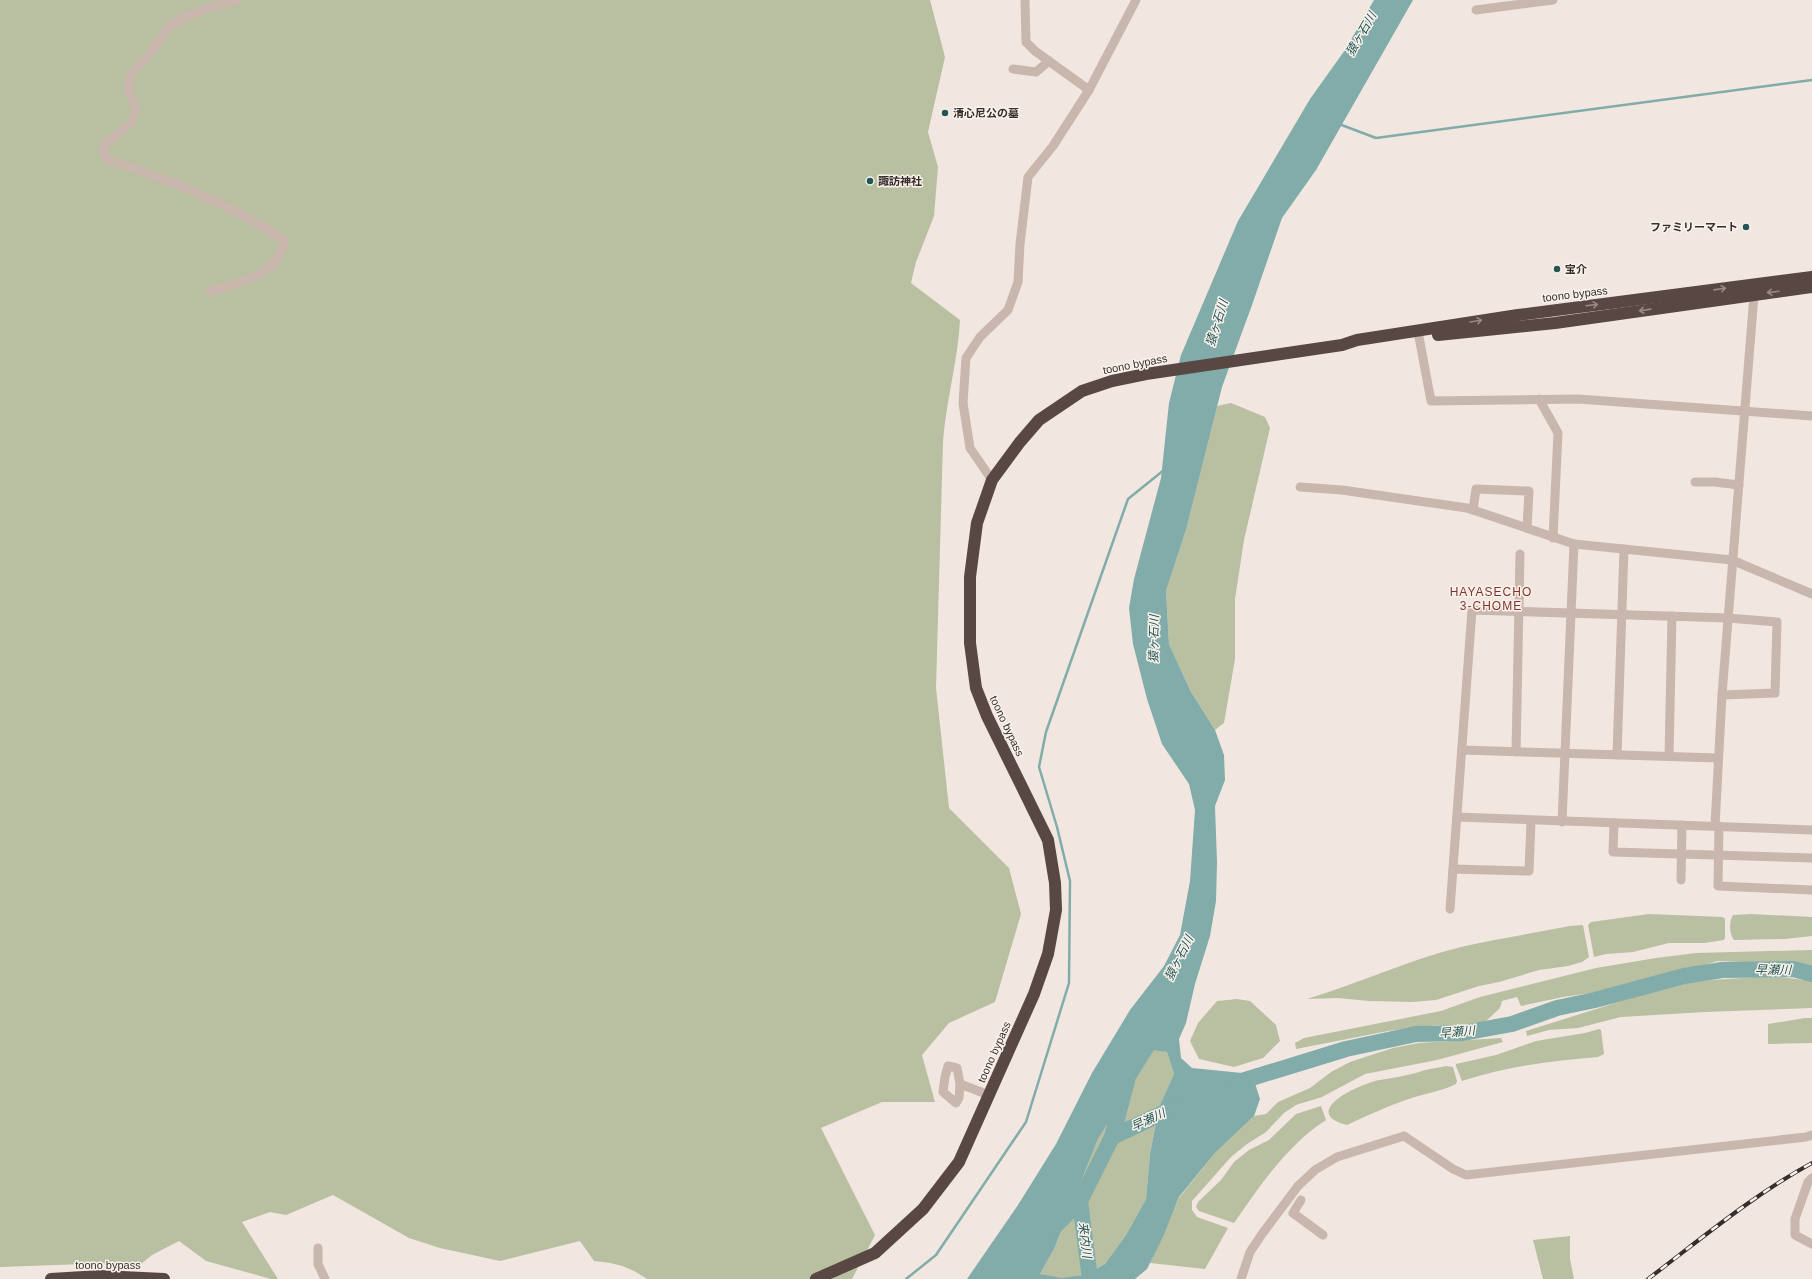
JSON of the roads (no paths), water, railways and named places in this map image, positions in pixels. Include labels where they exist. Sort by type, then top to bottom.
[{"type":"highway","name":"toono bypass","points":[[1342,344],[1357,340],[1518,314],[1812,277]]},
{"type":"highway","name":"toono bypass","points":[[816,1279],[875,1253],[923,1209],[959,1162],[1034,994],[1048,954],[1056,910],[1055,883],[1048,840],[987,716],[976,688],[970,643],[970,577],[977,523],[992,480],[1020,442],[1039,420],[1082,390],[1112,381],[1158,372],[1342,344],[1555,323],[1812,287]]},
{"type":"highway","name":"toono bypass","points":[[52,1279],[100,1276],[164,1279]]},
{"type":"street","points":[[210,292],[259,275],[271,266],[283,250],[284,240],[227,206],[180,185],[111,161],[105,157],[103,146],[130,122],[136,114],[135,105],[129,92],[130,75],[148,56],[171,25],[183,18],[206,9],[237,0]]},
{"type":"street","points":[[1025,0],[1026,42],[1089,90]]},
{"type":"street","points":[[992,480],[970,448],[963,403],[966,358],[980,337],[1008,310],[1018,282],[1020,244],[1028,177],[1053,146],[1089,90],[1136,0]]},
{"type":"street","points":[[1476,10],[1553,0]]},
{"type":"street","points":[[1013,69],[1036,72],[1049,61]]},
{"type":"street","points":[[1754,295],[1746,410],[1732,560],[1718,758],[1718,886],[1812,890]]},
{"type":"street","points":[[1419,337],[1431,401],[1578,399],[1746,410],[1812,416]]},
{"type":"street","points":[[1539,399],[1558,433],[1553,538]]},
{"type":"street","points":[[1695,482],[1715,482],[1739,485]]},
{"type":"street","points":[[1300,487],[1342,490],[1473,510],[1574,544],[1732,560],[1812,594]]},
{"type":"street","points":[[1473,510],[1476,488],[1529,491],[1527,528]]},
{"type":"street","points":[[1562,822],[1574,544]]},
{"type":"street","points":[[1617,754],[1624,549]]},
{"type":"street","points":[[1516,752],[1520,554]]},
{"type":"street","points":[[1450,909],[1472,610],[1728,618],[1777,622],[1775,693],[1722,695]]},
{"type":"street","points":[[1669,756],[1672,616]]},
{"type":"street","points":[[1462,750],[1718,758]]},
{"type":"street","points":[[1457,817],[1531,821],[1812,830]]},
{"type":"street","points":[[1453,869],[1528,871],[1531,821]]},
{"type":"street","points":[[1614,823],[1613,852],[1812,858]]},
{"type":"street","points":[[1681,880],[1682,825]]},
{"type":"street","points":[[960,1084],[989,1095]]},
{"type":"street","points":[[1241,1279],[1250,1252],[1262,1234],[1298,1186],[1315,1170],[1337,1157],[1404,1136],[1453,1169],[1466,1175],[1806,1137],[1812,1134]]},
{"type":"street","points":[[1812,1178],[1808,1182],[1795,1219],[1796,1235],[1812,1244]]},
{"type":"street","points":[[1301,1200],[1293,1213],[1323,1235]]},
{"type":"street","points":[[318,1248],[318,1264],[325,1279]]},
{"type":"water","points":[[1374,0],[1413,0],[1316,170],[1282,218],[1222,387],[1186,530],[1166,591],[1169,644],[1191,692],[1215,730],[1224,755],[1225,780],[1215,806],[1217,862],[1216,901],[1210,936],[1195,984],[1186,1023],[1179,1039],[1181,1058],[1192,1068],[1252,1074],[1260,1099],[1254,1116],[1215,1153],[1179,1197],[1162,1239],[1147,1269],[1135,1279],[967,1279],[1018,1205],[1056,1144],[1092,1073],[1130,1010],[1164,966],[1180,935],[1190,881],[1195,810],[1189,784],[1162,744],[1147,699],[1133,644],[1129,608],[1134,579],[1161,478],[1169,403],[1181,355],[1238,221],[1310,99],[1345,50]],"holes":[[[1154,1050],[1167,1052],[1174,1074],[1159,1107],[1150,1154],[1146,1199],[1126,1235],[1105,1264],[1085,1275],[1061,1278],[1040,1274],[1054,1249],[1098,1139]]]},
{"type":"waterway","points":[[1339,124],[1376,138],[1812,80]]},
{"type":"waterway","points":[[906,1279],[936,1255],[1026,1122],[1069,983],[1070,881],[1057,827],[1039,767],[1046,732],[1128,499],[1164,470]]},
{"type":"waterway","name":"早瀬川","points":[[1232,1084],[1346,1049],[1416,1034],[1463,1033],[1512,1024],[1557,1008],[1595,1000],[1684,976],[1722,970],[1793,969],[1812,974]]},
{"type":"waterway","name":"猿ヶ石川","points":[[1052,1229],[1080,1201],[1112,1137],[1127,1081]]},
{"type":"waterway","name":"早瀬川","points":[[1112,1137],[1178,1106]]},
{"type":"waterway","name":"来内川","points":[[1080,1201],[1090,1279]]},
{"type":"railway","points":[[1648,1279],[1748,1203],[1812,1163]]},
{"type":"place","name":"清心尼公の墓","points":[[945,113]]},
{"type":"place","name":"諏訪神社","points":[[870,181]]},
{"type":"place","name":"ファミリーマート","points":[[1746,227]]},
{"type":"place","name":"宝介","points":[[1557,269]]},
{"type":"district","name":"HAYASECHO 3-CHOME","points":[[1491,599]]}]
